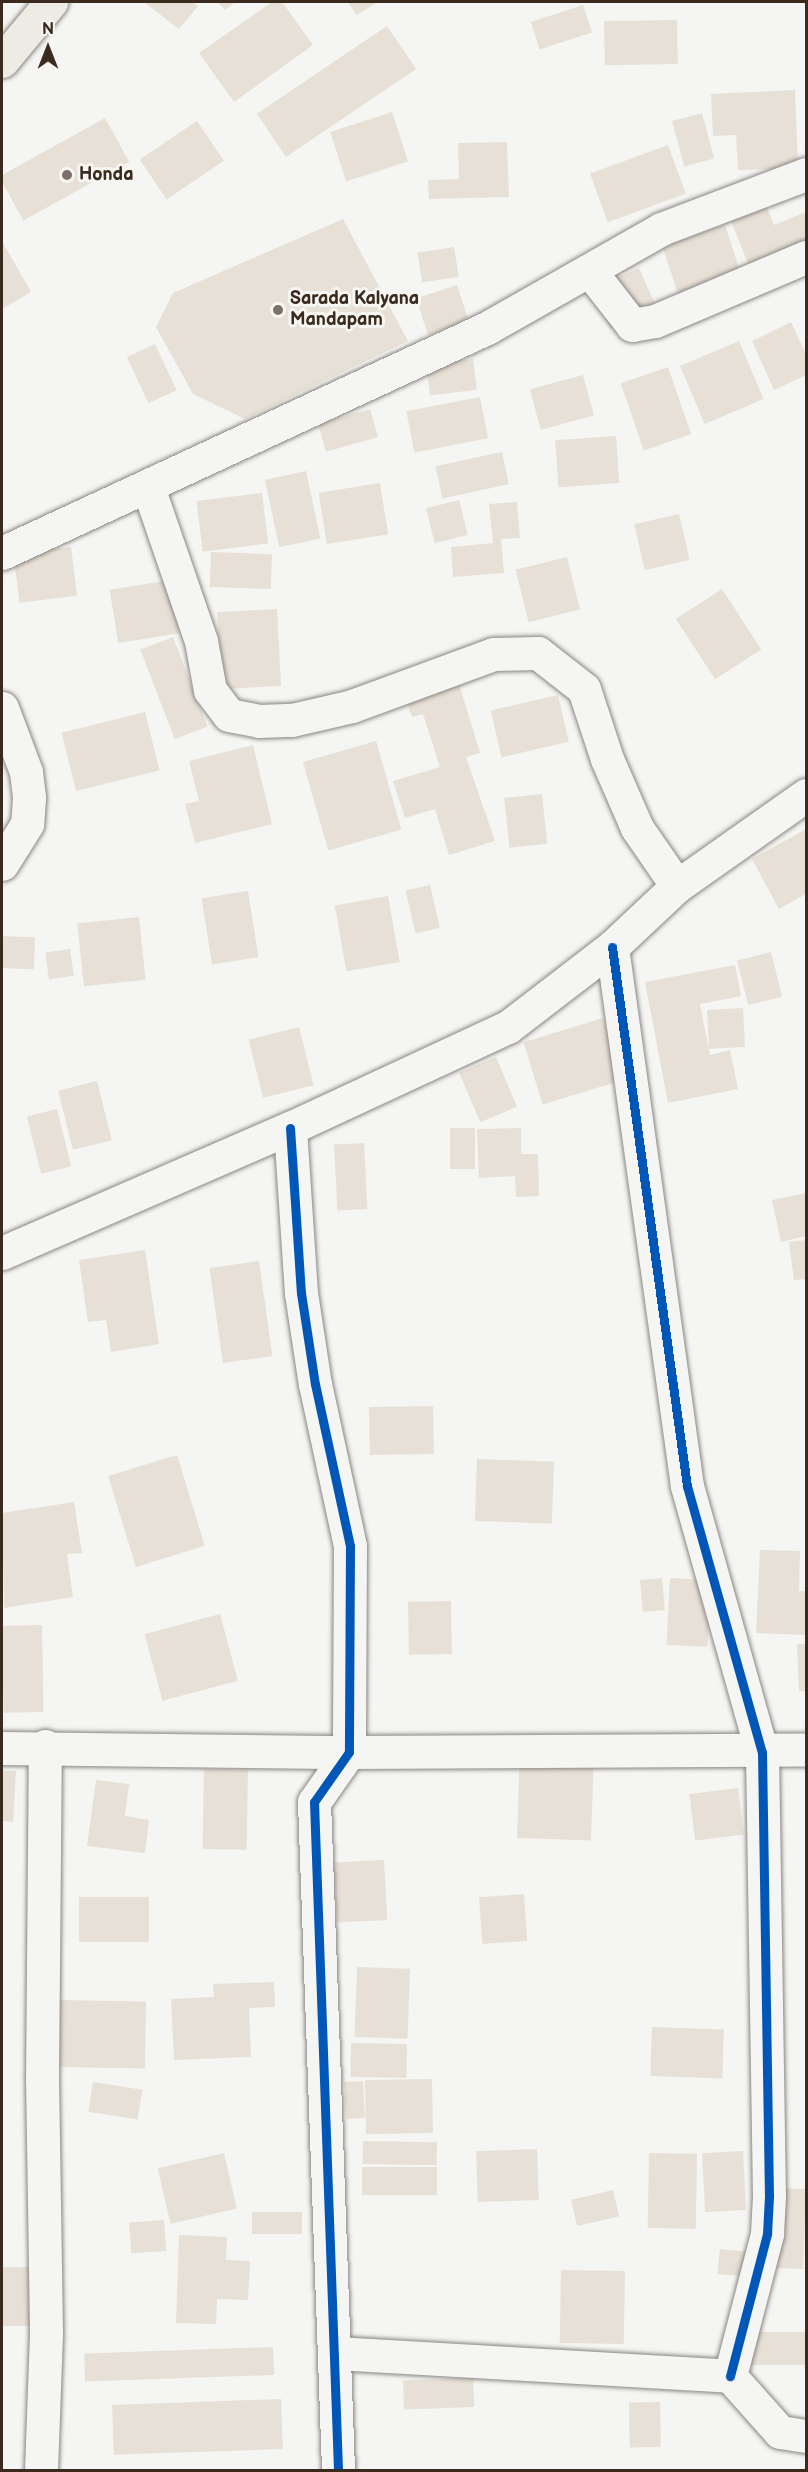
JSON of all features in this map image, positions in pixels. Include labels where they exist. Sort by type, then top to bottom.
[{"type":"main road","points":[[2,61],[51,2]]},
{"type":"street","points":[[2,553],[148,487],[319,403],[486,328],[661,229],[807,174]]},
{"type":"street","points":[[597,279],[632,326],[655,321],[807,256]]},
{"type":"street","points":[[148,487],[201,640],[210,690],[229,715],[259,722],[292,720],[352,706],[493,654],[538,653],[584,689],[607,759],[637,828],[677,886]]},
{"type":"street","points":[[2,708],[26,772],[29,798],[27,824],[2,864]]},
{"type":"street","points":[[2,1253],[290,1128],[508,1027],[612,947],[677,886],[807,795]]},
{"type":"street","points":[[612,947],[687,1486],[762,1752],[769,2196],[767,2234],[730,2376]]},
{"type":"street","points":[[290,1128],[304,1316],[315,1384],[350,1546],[349,1752],[314,1802],[338,2470]]},
{"type":"street","points":[[2,1748],[45,1746],[349,1752],[762,1752],[807,1750]]},
{"type":"street","points":[[41,2470],[46,2331],[42,2079],[45,1746]]},
{"type":"street","points":[[335,2353],[730,2376],[780,2432],[807,2436]]},
{"type":"building","points":[[144,2],[193,2],[198,6],[179,29]]},
{"type":"building","points":[[218,2],[235,2],[225,10]]},
{"type":"building","points":[[272,2],[282,2],[313,45],[234,102],[199,53]]},
{"type":"building","points":[[348,2],[378,2],[356,15]]},
{"type":"building","points":[[583,5],[592,33],[540,50],[531,22]]},
{"type":"building","points":[[677,20],[678,64],[605,65],[604,21]]},
{"type":"building","points":[[387,26],[416,69],[286,157],[257,114]]},
{"type":"building","points":[[795,90],[798,168],[738,170],[736,135],[713,136],[711,94]]},
{"type":"building","points":[[392,112],[408,161],[346,182],[330,132]]},
{"type":"building","points":[[702,113],[714,158],[684,166],[672,121]]},
{"type":"building","name":"Honda","points":[[105,118],[129,162],[23,220],[2,182],[2,175]]},
{"type":"building","points":[[197,121],[224,161],[167,199],[140,160]]},
{"type":"building","points":[[507,142],[509,197],[429,199],[428,180],[459,179],[458,143]]},
{"type":"building","points":[[668,145],[686,194],[608,222],[590,173]]},
{"type":"building","points":[[765,202],[774,225],[806,212],[806,261],[755,281],[729,216]]},
{"type":"building","name":"Sarada Kalyana Mandapam","points":[[343,219],[408,341],[245,419],[193,394],[156,327],[173,293]]},
{"type":"building","points":[[725,225],[743,281],[680,302],[662,245]]},
{"type":"building","points":[[2,241],[31,292],[2,309]]},
{"type":"building","points":[[454,247],[459,277],[422,282],[417,253]]},
{"type":"building","points":[[639,268],[657,308],[610,329],[592,289]]},
{"type":"building","points":[[457,285],[469,321],[428,334],[416,298]]},
{"type":"building","points":[[791,322],[806,354],[806,375],[774,390],[752,341]]},
{"type":"building","points":[[739,341],[764,399],[705,424],[680,366]]},
{"type":"building","points":[[155,344],[177,390],[148,403],[127,357]]},
{"type":"building","points":[[473,359],[477,390],[430,395],[426,365]]},
{"type":"building","points":[[668,367],[691,434],[644,450],[621,383]]},
{"type":"building","points":[[583,375],[594,416],[541,430],[530,389]]},
{"type":"building","points":[[480,397],[488,438],[414,453],[406,411]]},
{"type":"building","points":[[370,409],[378,437],[326,452],[318,424]]},
{"type":"building","points":[[616,436],[619,483],[558,487],[555,440]]},
{"type":"building","points":[[502,452],[509,484],[442,498],[435,466]]},
{"type":"building","points":[[306,471],[320,538],[279,547],[265,480]]},
{"type":"building","points":[[380,483],[388,534],[327,544],[319,493]]},
{"type":"building","points":[[262,493],[268,544],[203,552],[196,501]]},
{"type":"building","points":[[459,500],[468,535],[435,543],[426,508]]},
{"type":"building","points":[[517,502],[520,538],[501,539],[504,573],[453,577],[451,547],[493,543],[489,504]]},
{"type":"building","points":[[679,514],[690,560],[645,570],[634,524]]},
{"type":"building","points":[[71,547],[77,596],[19,603],[13,554]]},
{"type":"building","points":[[211,552],[272,554],[271,589],[210,587]]},
{"type":"building","points":[[567,557],[580,609],[529,622],[516,570]]},
{"type":"building","points":[[171,580],[179,633],[118,643],[110,590]]},
{"type":"building","points":[[722,589],[761,649],[715,679],[676,619]]},
{"type":"building","points":[[277,609],[281,686],[221,689],[217,612]]},
{"type":"building","points":[[173,637],[207,727],[175,739],[140,650]]},
{"type":"building","points":[[457,677],[480,753],[466,757],[495,841],[449,855],[435,809],[405,818],[393,781],[440,767],[423,714],[412,717],[404,693]]},
{"type":"building","points":[[558,695],[569,742],[502,757],[491,711]]},
{"type":"building","points":[[145,712],[160,770],[76,791],[62,733]]},
{"type":"building","points":[[376,741],[401,829],[328,850],[303,762]]},
{"type":"building","points":[[253,745],[272,824],[195,843],[185,804],[199,801],[189,761]]},
{"type":"building","points":[[542,794],[547,844],[509,848],[504,798]]},
{"type":"building","points":[[806,829],[806,894],[779,909],[752,859]]},
{"type":"building","points":[[430,885],[440,928],[416,933],[406,891]]},
{"type":"building","points":[[248,891],[258,957],[212,965],[202,898]]},
{"type":"building","points":[[388,896],[400,962],[346,971],[335,905]]},
{"type":"building","points":[[139,917],[146,980],[84,986],[77,923]]},
{"type":"building","points":[[2,936],[35,937],[34,969],[2,968]]},
{"type":"building","points":[[70,949],[74,976],[49,979],[45,952]]},
{"type":"building","points":[[771,952],[782,997],[748,1005],[737,960]]},
{"type":"building","points":[[735,965],[741,996],[700,1004],[710,1055],[730,1050],[738,1089],[668,1103],[645,982]]},
{"type":"building","points":[[743,1008],[745,1047],[709,1049],[707,1010]]},
{"type":"building","points":[[603,1018],[622,1080],[543,1104],[524,1042]]},
{"type":"building","points":[[299,1027],[314,1085],[263,1098],[249,1040]]},
{"type":"building","points":[[496,1057],[517,1107],[480,1122],[459,1073]]},
{"type":"building","points":[[97,1081],[112,1140],[73,1150],[58,1091]]},
{"type":"building","points":[[57,1109],[71,1166],[41,1174],[27,1116]]},
{"type":"building","points":[[450,1128],[475,1128],[475,1169],[450,1169]]},
{"type":"building","points":[[521,1128],[521,1154],[538,1154],[539,1196],[516,1197],[515,1176],[479,1178],[477,1129]]},
{"type":"building","points":[[364,1143],[367,1209],[337,1210],[334,1145]]},
{"type":"building","points":[[806,1193],[806,1236],[781,1242],[772,1200]]},
{"type":"building","points":[[806,1240],[806,1279],[794,1280],[789,1242]]},
{"type":"building","points":[[145,1250],[159,1344],[111,1352],[106,1320],[88,1322],[79,1260]]},
{"type":"building","points":[[259,1261],[272,1356],[223,1363],[209,1268]]},
{"type":"building","points":[[433,1406],[434,1454],[370,1455],[369,1407]]},
{"type":"building","points":[[177,1455],[205,1546],[136,1567],[108,1476]]},
{"type":"building","points":[[477,1459],[554,1462],[552,1524],[475,1521]]},
{"type":"building","points":[[74,1502],[82,1553],[67,1554],[73,1597],[4,1608],[2,1513]]},
{"type":"building","points":[[760,1550],[800,1551],[799,1591],[806,1591],[806,1635],[756,1633]]},
{"type":"building","points":[[662,1578],[665,1610],[643,1612],[640,1580]]},
{"type":"building","points":[[670,1578],[711,1580],[707,1647],[666,1645]]},
{"type":"building","points":[[451,1601],[452,1654],[409,1655],[408,1602]]},
{"type":"building","points":[[220,1614],[238,1681],[163,1701],[145,1634]]},
{"type":"building","points":[[42,1625],[44,1712],[4,1713],[2,1626]]},
{"type":"building","points":[[797,1644],[806,1644],[806,1691],[799,1691]]},
{"type":"building","points":[[520,1752],[594,1755],[591,1841],[517,1838]]},
{"type":"building","points":[[204,1769],[248,1770],[247,1850],[203,1849]]},
{"type":"building","points":[[2,1771],[16,1771],[13,1822],[2,1821]]},
{"type":"building","points":[[96,1780],[129,1784],[125,1816],[149,1820],[145,1853],[87,1846]]},
{"type":"building","points":[[738,1788],[744,1835],[695,1841],[689,1794]]},
{"type":"building","points":[[384,1860],[387,1920],[337,1923],[334,1863]]},
{"type":"building","points":[[524,1894],[527,1941],[482,1944],[479,1897]]},
{"type":"building","points":[[79,1897],[149,1897],[149,1942],[79,1942]]},
{"type":"building","points":[[357,1967],[410,1969],[408,2039],[355,2037]]},
{"type":"building","points":[[274,1982],[275,2007],[249,2008],[251,2057],[174,2060],[171,1999],[214,1997],[213,1984]]},
{"type":"building","points":[[60,2000],[146,2002],[145,2068],[59,2067]]},
{"type":"building","points":[[652,2027],[724,2030],[722,2078],[650,2076]]},
{"type":"building","points":[[351,2043],[407,2044],[406,2078],[350,2077]]},
{"type":"building","points":[[432,2079],[433,2133],[366,2134],[365,2080]]},
{"type":"building","points":[[363,2081],[365,2118],[346,2119],[344,2082]]},
{"type":"building","points":[[93,2082],[142,2090],[138,2119],[88,2112]]},
{"type":"building","points":[[363,2141],[437,2142],[437,2165],[363,2164]]},
{"type":"building","points":[[537,2149],[539,2200],[478,2202],[476,2151]]},
{"type":"building","points":[[743,2151],[746,2210],[705,2212],[702,2153]]},
{"type":"building","points":[[224,2153],[237,2209],[171,2224],[158,2168]]},
{"type":"building","points":[[649,2153],[697,2154],[696,2229],[648,2228]]},
{"type":"building","points":[[362,2167],[437,2167],[437,2195],[362,2195]]},
{"type":"building","points":[[777,2188],[806,2189],[803,2269],[774,2268]]},
{"type":"building","points":[[613,2190],[619,2216],[577,2226],[571,2200]]},
{"type":"building","points":[[252,2212],[302,2212],[302,2234],[252,2234]]},
{"type":"building","points":[[164,2220],[166,2251],[131,2253],[129,2222]]},
{"type":"building","points":[[179,2235],[227,2237],[226,2260],[250,2261],[248,2300],[217,2299],[216,2324],[176,2323]]},
{"type":"building","points":[[720,2249],[757,2253],[754,2278],[717,2274]]},
{"type":"building","points":[[2,2267],[34,2267],[34,2326],[2,2326]]},
{"type":"building","points":[[561,2270],[625,2271],[624,2344],[560,2343]]},
{"type":"building","points":[[749,2332],[806,2332],[806,2365],[749,2365]]},
{"type":"building","points":[[273,2347],[274,2375],[85,2382],[84,2354]]},
{"type":"building","points":[[473,2378],[474,2407],[404,2409],[403,2380]]},
{"type":"building","points":[[281,2399],[283,2449],[114,2455],[112,2405]]},
{"type":"building","points":[[660,2402],[661,2447],[630,2448],[629,2403]]},
{"type":"cycle path","points":[[612,947],[687,1486],[762,1752],[769,2196],[767,2234],[730,2376]]},
{"type":"cycle path","points":[[290,1128],[301,1293],[315,1384],[350,1546],[349,1752],[314,1802],[338,2470]]},
{"type":"place","name":"Honda","points":[[67,175]]},
{"type":"place","name":"Sarada Kalyana Mandapam","points":[[278,310]]}]
